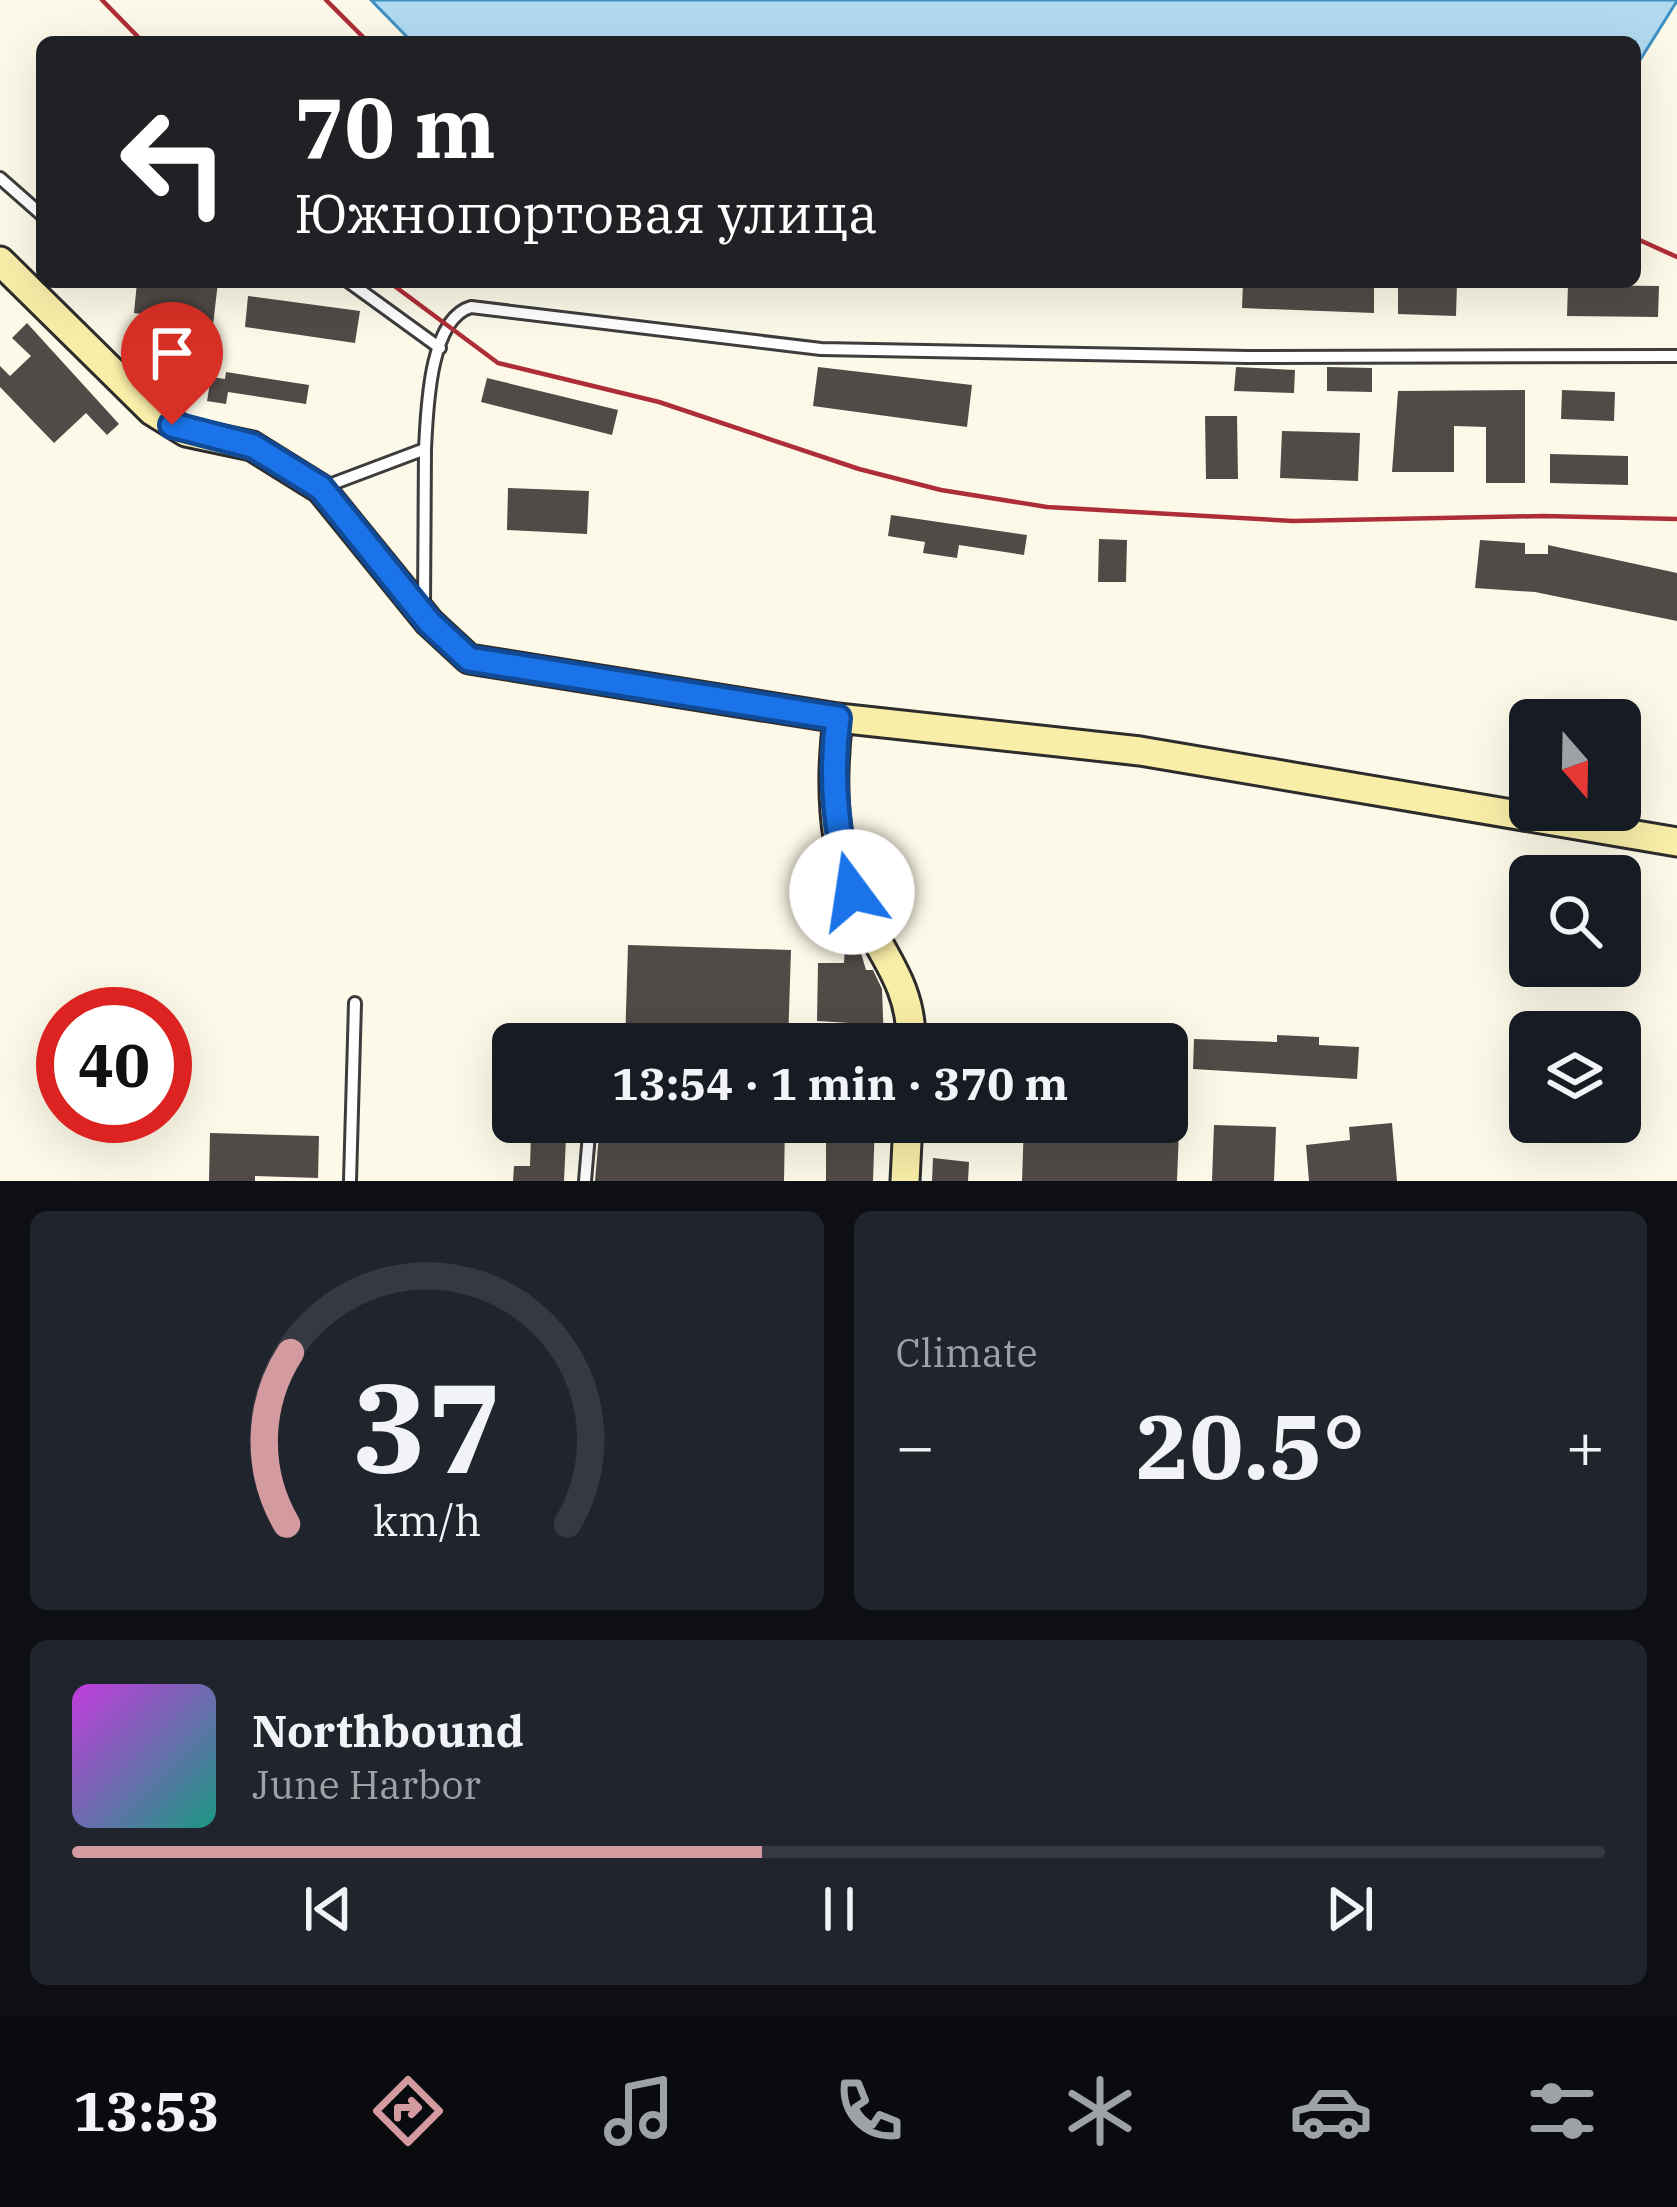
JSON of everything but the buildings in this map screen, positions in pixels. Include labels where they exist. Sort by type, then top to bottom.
[{"type":"main road","points":[[0,260],[152,411],[186,432],[253,446],[321,488],[449,645],[469,659],[838,718],[1061,741],[1677,842]]},
{"type":"main road","points":[[838,718],[832,767],[838,843],[852,892],[906,990],[909,1023]]},
{"type":"main road","points":[[905,1181],[907,1143]]},
{"type":"lane","points":[[0,178],[36,210]]},
{"type":"lane","points":[[357,288],[440,349]]},
{"type":"lane","points":[[424,615],[429,383],[447,325],[459,310],[489,306],[821,349],[1248,357],[1677,356]]},
{"type":"lane","points":[[321,488],[424,448]]},
{"type":"lane","points":[[350,1181],[355,1003]]},
{"type":"lane","points":[[585,1181],[588,1143]]},
{"type":"water","points":[[371,0],[1677,0],[1641,58],[1641,36],[406,36]]},
{"type":"railway","points":[[102,0],[137,36]]},
{"type":"railway","points":[[326,0],[362,36]]},
{"type":"railway","points":[[1641,241],[1677,257]]},
{"type":"railway","points":[[397,288],[498,363],[659,402],[859,469],[941,490],[1047,507],[1293,521],[1543,516],[1677,519]]},
{"type":"route","points":[[172,425],[253,446],[321,488],[429,622],[469,659],[838,718],[832,767],[838,843],[852,892]]}]
